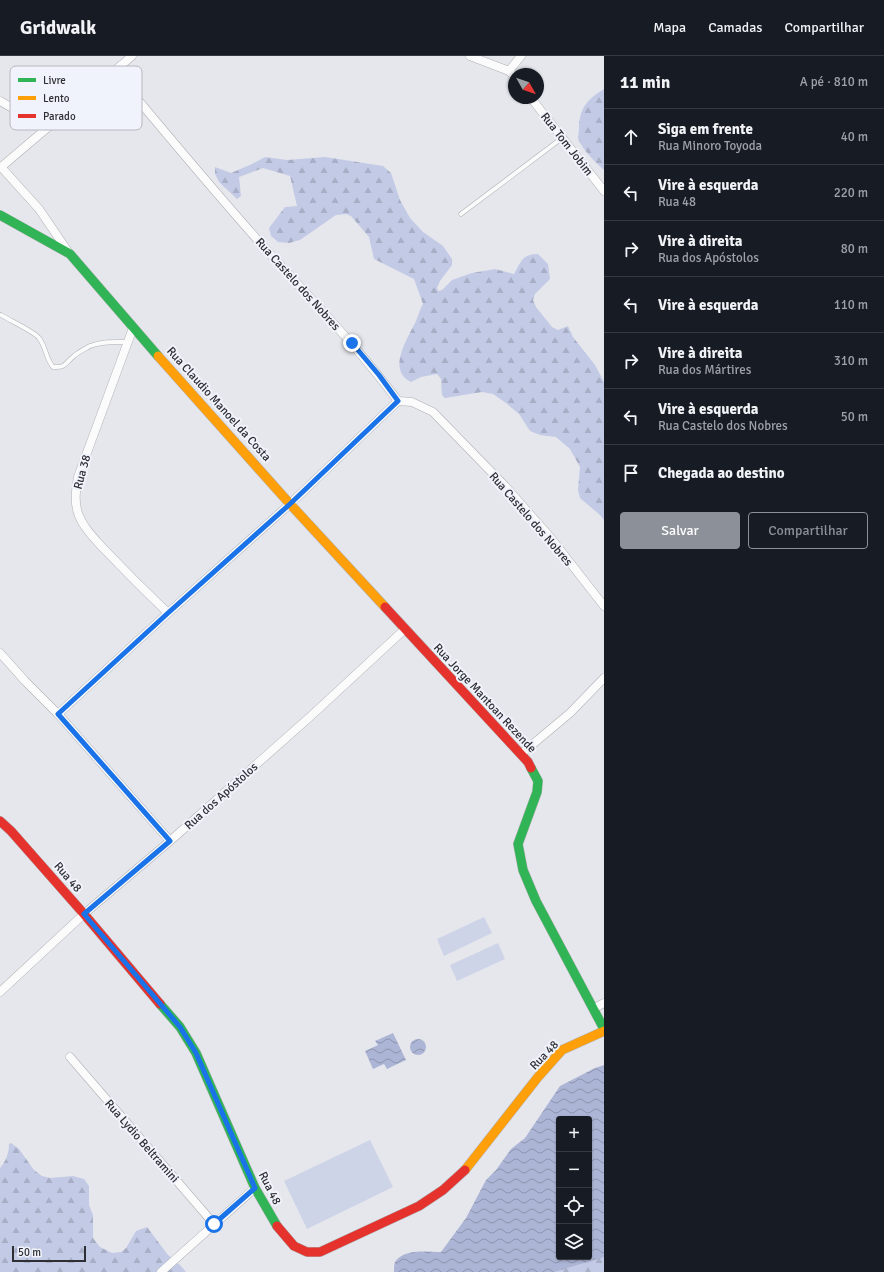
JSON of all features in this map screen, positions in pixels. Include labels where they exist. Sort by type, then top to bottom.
[{"type":"street","points":[[120,66],[132,56]]},
{"type":"street","points":[[470,56],[508,72]]},
{"type":"street","points":[[515,68],[521,56]]},
{"type":"street","points":[[0,101],[10,107]]},
{"type":"street","name":"Rua Castelo dos Nobres","points":[[142,104],[203,177],[352,343],[379,375],[398,401],[412,402],[434,412],[505,486],[545,531],[604,606]]},
{"type":"street","name":"Rua Tom Jobim","points":[[536,104],[604,190]]},
{"type":"street","points":[[45,130],[1,168],[38,209],[70,254]]},
{"type":"street","name":"Rua Claudio Manoel da Costa","points":[[0,214],[70,254],[133,328],[290,504],[405,629]]},
{"type":"street","name":"Rua 38","points":[[133,328],[78,477],[76,504],[78,514],[89,531],[130,576],[168,613]]},
{"type":"street","points":[[58,714],[290,504],[398,401]]},
{"type":"street","name":"Rua Jorge Mantoan Rezende","points":[[405,629],[521,754],[528,762],[538,781],[537,792],[518,844],[523,870],[536,900],[604,1030]]},
{"type":"street","name":"Rua dos Apóstolos","points":[[0,992],[84,914],[170,841],[405,629]]},
{"type":"street","points":[[0,653],[58,714],[170,841]]},
{"type":"street","points":[[521,754],[570,713],[604,678]]},
{"type":"street","name":"Rua 48","points":[[0,821],[11,831],[84,914],[172,1017],[187,1038],[196,1053],[255,1188],[274,1223],[294,1246],[307,1252],[320,1252],[420,1206],[443,1190],[468,1167],[538,1077],[562,1050],[604,1030]]},
{"type":"street","points":[[593,1009],[604,1003]]},
{"type":"street","name":"Rua Lydio Beltramini","points":[[70,1058],[214,1224]]},
{"type":"street","points":[[161,1272],[255,1188]]},
{"type":"lane","points":[[461,214],[562,138]]},
{"type":"lane","points":[[1,315],[38,336],[44,346],[49,362],[53,367],[65,365],[74,355],[92,346],[111,342],[128,342]]},
{"type":"shaded area","points":[[484,917],[492,933],[444,956],[437,939]]},
{"type":"shaded area","points":[[498,943],[505,959],[457,981],[450,965]]},
{"type":"shaded area","points":[[370,1140],[393,1187],[307,1229],[284,1181]]},
{"type":"green space","points":[[604,89],[604,170],[585,151],[578,138],[579,122],[582,110],[593,97]]},
{"type":"green space","points":[[265,157],[287,160],[325,157],[383,166],[391,173],[400,200],[410,218],[423,232],[443,246],[452,259],[452,265],[440,281],[437,288],[438,291],[442,290],[452,280],[472,273],[495,269],[514,274],[520,262],[528,255],[538,254],[548,264],[550,279],[535,294],[533,300],[536,307],[552,327],[558,330],[568,326],[573,337],[595,365],[604,382],[604,520],[580,498],[578,490],[580,467],[570,449],[556,437],[540,435],[530,431],[519,414],[493,394],[482,392],[445,398],[442,395],[441,379],[437,374],[421,377],[411,382],[404,377],[400,370],[399,362],[401,353],[423,304],[414,279],[374,259],[369,237],[351,216],[346,214],[336,215],[300,240],[289,243],[278,242],[271,236],[269,228],[285,207],[297,206],[290,176],[263,168],[239,177],[241,196],[237,199],[219,182],[215,174],[215,167],[231,173]]},
{"type":"green space","points":[[11,1143],[19,1149],[34,1170],[42,1176],[50,1178],[73,1176],[84,1179],[89,1186],[89,1205],[93,1215],[93,1238],[100,1247],[112,1253],[121,1252],[126,1248],[136,1231],[147,1227],[168,1255],[186,1272],[0,1272],[0,1168],[5,1160],[9,1144]]},
{"type":"green space","points":[[604,1240],[604,1272],[525,1272],[556,1258],[556,1260],[592,1260],[592,1254]]},
{"type":"water","points":[[393,1033],[406,1060],[387,1069],[384,1064],[373,1069],[365,1051],[378,1045],[375,1041]]},
{"type":"water","points":[[418,1039],[424,1041],[426,1047],[424,1053],[418,1055],[412,1053],[410,1047],[412,1041]]},
{"type":"water","points":[[604,1065],[604,1257],[554,1272],[394,1272],[395,1262],[404,1255],[423,1251],[441,1252],[466,1218],[486,1180],[496,1170],[511,1149],[525,1138],[560,1086]]},
{"type":"traffic: fast","points":[[0,215],[70,254],[158,356]]},
{"type":"traffic: fast","points":[[531,768],[538,781],[537,792],[518,844],[523,870],[536,901],[604,1029]]},
{"type":"traffic: fast","points":[[160,1004],[180,1027],[196,1053],[255,1188],[277,1226]]},
{"type":"traffic: slow","points":[[158,356],[290,504],[385,607]]},
{"type":"traffic: slow","points":[[465,1170],[538,1077],[562,1050],[604,1031]]},
{"type":"traffic: jam","points":[[385,607],[528,762],[531,768]]},
{"type":"traffic: jam","points":[[0,821],[11,831],[84,914],[160,1004]]},
{"type":"traffic: jam","points":[[277,1226],[294,1246],[307,1252],[320,1252],[419,1206],[443,1190],[465,1170]]},
{"type":"route","points":[[214,1224],[255,1188],[196,1053],[187,1038],[172,1017],[84,914],[170,841],[58,714],[290,504],[398,401],[379,375],[352,343]]}]
